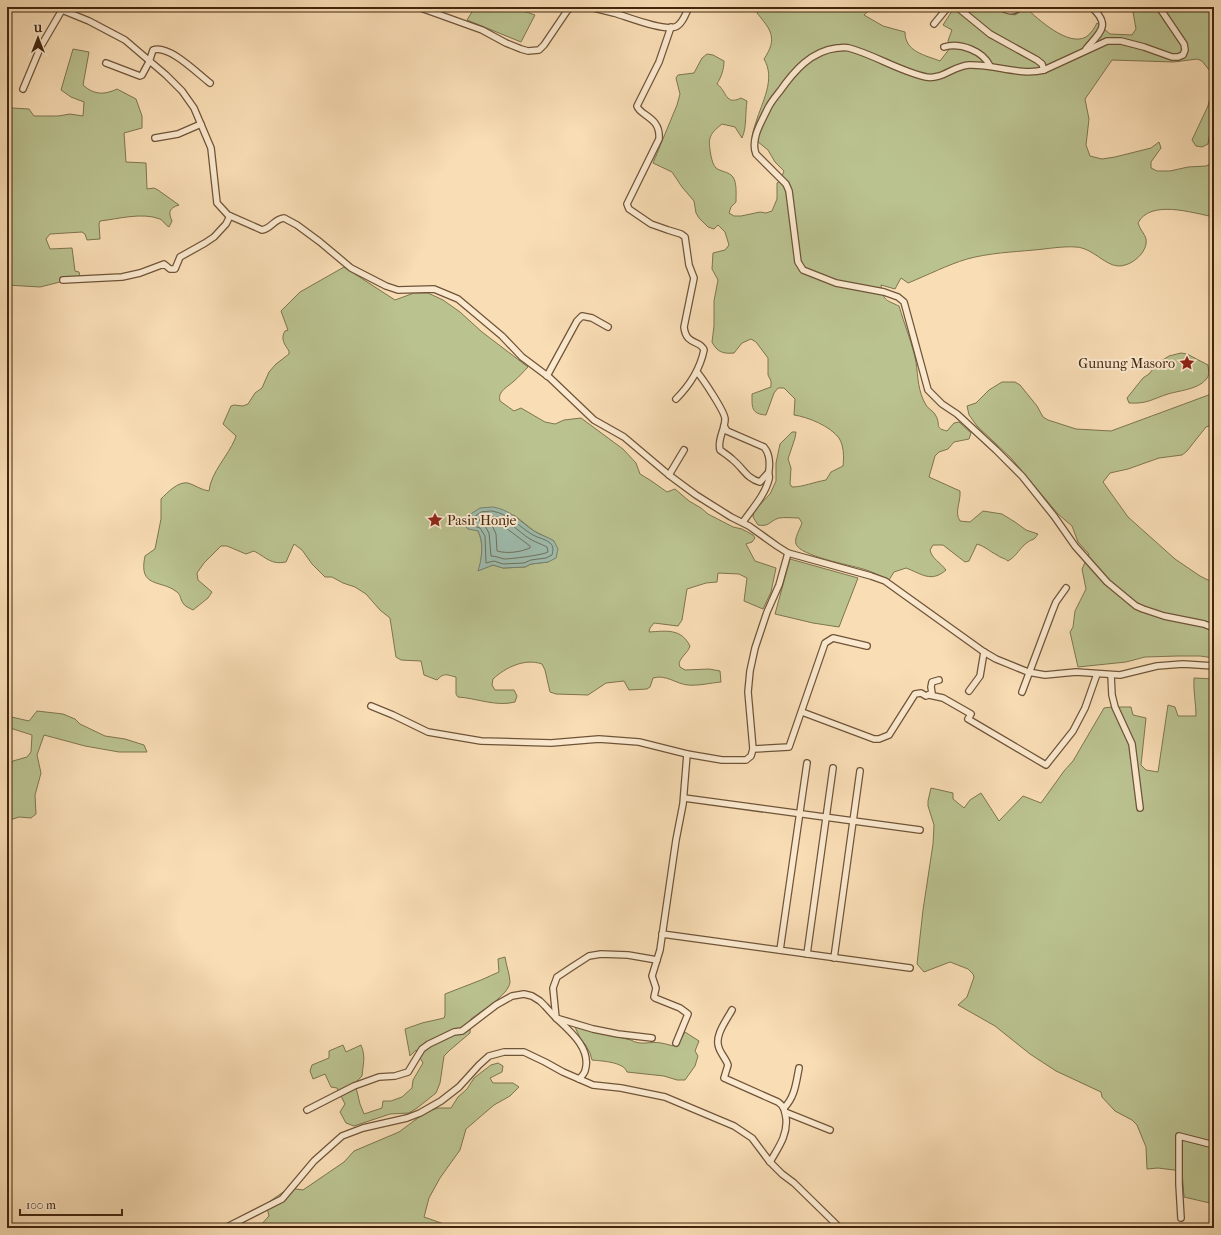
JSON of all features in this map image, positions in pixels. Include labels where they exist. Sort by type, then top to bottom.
[{"type":"street","points":[[418,7],[482,30],[522,49],[533,51],[539,50],[544,45],[567,11],[572,7]]},
{"type":"street","points":[[590,7],[645,23],[671,27],[675,27],[679,24],[689,7]]},
{"type":"street","points":[[934,24],[948,7]]},
{"type":"street","points":[[957,7],[990,34],[1037,60],[1042,64],[1044,70]]},
{"type":"street","points":[[1001,7],[1010,11],[1020,7]]},
{"type":"street","points":[[1083,52],[1100,32],[1102,25],[1102,18],[1091,7]]},
{"type":"street","points":[[1159,7],[1184,44],[1185,50],[1183,55],[1172,57],[1121,40],[1107,40],[1044,70],[1035,72],[990,66],[965,65],[941,76],[935,77],[905,70],[847,47],[820,52],[792,74],[769,107],[755,137],[754,148],[756,154],[786,184],[789,191],[798,262],[803,270],[836,283],[884,292],[898,297],[904,302],[928,390],[942,404],[957,414],[1022,476],[1054,516],[1075,546],[1107,582],[1136,606],[1164,616],[1204,624],[1214,628]]},
{"type":"street","points":[[23,89],[41,46],[60,8],[95,24],[125,40],[166,75],[182,91],[194,108],[211,148],[217,203],[230,216],[262,230],[268,228],[276,220],[284,218],[297,225],[320,242],[351,268],[386,286],[398,290],[434,289],[458,299],[502,336],[522,357],[547,376],[594,420],[624,437],[669,475],[696,495],[731,517],[743,522],[777,546],[788,552],[885,581],[984,652],[996,659],[1030,672],[1045,675],[1076,672],[1120,675],[1157,666],[1176,664],[1214,666]]},
{"type":"street","points":[[671,27],[659,62],[637,106],[638,109],[654,120],[660,134],[659,139],[627,204],[629,209],[651,224],[681,234],[685,237],[689,265],[694,278],[684,332],[688,340],[703,347],[703,353],[697,372],[685,390],[676,399]]},
{"type":"street","points":[[944,47],[956,45],[968,48],[987,60],[990,66]]},
{"type":"street","points":[[106,63],[140,76],[150,62],[154,49],[168,52],[177,57],[210,83]]},
{"type":"street","points":[[155,138],[178,134],[201,124]]},
{"type":"street","points":[[62,280],[122,277],[140,273],[164,264],[174,269],[180,257],[214,237],[226,224],[230,216]]},
{"type":"street","points":[[547,376],[577,321],[582,316],[592,318],[608,327]]},
{"type":"street","points":[[697,372],[724,412],[725,419],[720,439],[720,450],[734,460],[744,473],[760,482],[768,473]]},
{"type":"street","points":[[724,426],[727,431],[766,448],[770,462],[768,473],[770,477],[765,489],[743,522]]},
{"type":"street","points":[[669,475],[684,450]]},
{"type":"street","points":[[371,706],[428,732],[481,741],[551,743],[599,739],[639,742],[687,754],[722,760],[746,760],[751,756],[753,749],[748,692],[750,671],[755,648],[767,612],[779,585],[788,552]]},
{"type":"street","points":[[1022,692],[1054,607],[1066,588]]},
{"type":"street","points":[[753,749],[789,747],[825,643],[833,638],[867,646]]},
{"type":"street","points":[[969,691],[980,676],[984,652]]},
{"type":"street","points":[[802,712],[874,739],[879,739],[889,735],[915,694],[920,693],[926,696],[929,695],[943,698],[971,714],[968,719],[1046,765],[1073,731],[1085,708],[1098,674]]},
{"type":"street","points":[[1111,675],[1112,695],[1115,708],[1132,744],[1140,808]]},
{"type":"street","points":[[929,695],[932,693],[932,682],[939,680]]},
{"type":"street","points":[[676,1043],[688,1014],[680,1008],[655,998],[656,988],[652,976],[660,950],[684,798],[687,754]]},
{"type":"street","points":[[780,950],[807,763]]},
{"type":"street","points":[[807,954],[833,768]]},
{"type":"street","points":[[834,958],[860,771]]},
{"type":"street","points":[[684,798],[920,830]]},
{"type":"street","points":[[662,934],[910,968]]},
{"type":"street","points":[[556,1018],[553,988],[557,977],[589,956],[601,954],[628,955],[657,960]]},
{"type":"street","points":[[308,1110],[354,1086],[379,1077],[396,1076],[408,1072],[422,1049],[454,1032],[462,1031],[496,1005],[512,996],[524,994],[532,996],[545,1006],[572,1033],[582,1049],[585,1061],[584,1071],[579,1079]]},
{"type":"street","points":[[732,1010],[721,1030],[718,1042],[720,1051],[728,1065],[724,1078],[778,1102],[784,1110],[787,1129],[770,1162]]},
{"type":"street","points":[[556,1018],[592,1029],[652,1038]]},
{"type":"street","points":[[225,1228],[282,1199],[314,1161],[342,1136],[363,1128],[407,1118],[420,1113],[459,1087],[489,1056],[504,1052],[524,1052],[563,1072],[593,1085],[621,1088],[665,1097],[734,1126],[752,1138],[770,1162],[840,1228]]},
{"type":"street","points":[[784,1110],[794,1093],[799,1068]]},
{"type":"street","points":[[784,1110],[830,1130]]},
{"type":"street","points":[[1181,1218],[1179,1136],[1214,1145]]},
{"type":"green space","points":[[475,7],[512,7],[535,15],[521,42],[467,20]]},
{"type":"green space","points":[[760,7],[873,7],[864,15],[883,26],[905,32],[908,44],[912,48],[917,52],[940,61],[950,48],[948,41],[952,30],[943,25],[952,11],[959,7],[997,7],[1007,13],[1015,15],[1026,8],[1046,25],[1062,35],[1079,39],[1088,36],[1097,23],[1110,34],[1132,35],[1136,29],[1133,12],[1130,7],[1214,7],[1214,126],[1210,132],[1208,144],[1202,147],[1196,146],[1192,140],[1208,106],[1213,84],[1210,71],[1202,61],[1197,59],[1174,62],[1112,60],[1085,99],[1089,119],[1086,145],[1090,156],[1102,159],[1115,157],[1151,148],[1159,142],[1161,148],[1151,162],[1151,168],[1157,171],[1170,171],[1188,167],[1206,166],[1214,162],[1214,217],[1184,211],[1152,211],[1144,216],[1138,223],[1146,239],[1143,251],[1137,258],[1125,265],[1113,265],[1083,248],[1060,247],[984,255],[952,264],[908,283],[901,278],[895,289],[881,285],[884,297],[890,302],[899,306],[915,356],[921,395],[927,406],[935,414],[940,429],[947,431],[954,423],[959,422],[971,433],[969,439],[954,442],[948,449],[939,452],[935,456],[929,477],[960,491],[958,518],[960,521],[970,522],[983,511],[1002,514],[1026,530],[1038,534],[1034,539],[1025,544],[1014,557],[1008,561],[977,544],[969,561],[965,562],[943,545],[933,545],[930,550],[931,553],[946,570],[941,574],[931,577],[906,568],[894,572],[889,580],[866,570],[826,560],[799,548],[796,544],[796,536],[802,523],[799,518],[779,518],[767,524],[758,525],[753,517],[754,511],[770,494],[776,481],[776,463],[780,444],[792,432],[796,432],[788,459],[791,468],[790,484],[792,487],[826,480],[831,472],[843,466],[842,444],[835,434],[824,426],[812,420],[794,415],[795,399],[784,388],[778,388],[774,393],[766,415],[757,413],[753,409],[752,394],[771,387],[771,381],[768,375],[768,358],[756,342],[751,339],[742,343],[734,353],[721,352],[712,342],[714,326],[714,301],[718,280],[712,269],[713,253],[725,250],[729,245],[725,232],[718,225],[714,229],[708,227],[699,218],[696,213],[694,201],[672,172],[653,163],[677,105],[680,94],[676,78],[678,75],[694,73],[702,58],[707,54],[713,55],[724,61],[722,73],[717,84],[729,99],[736,100],[741,98],[747,101],[744,134],[742,138],[735,127],[722,124],[714,131],[709,141],[714,165],[716,168],[731,175],[735,182],[736,202],[731,207],[729,213],[734,216],[741,216],[772,211],[777,199],[777,183],[780,181],[784,171],[775,162],[768,150],[752,137],[767,90],[769,74],[764,59],[772,40],[769,29],[757,13]]},
{"type":"green space","points":[[73,49],[89,52],[83,85],[91,91],[99,93],[117,89],[136,99],[142,116],[142,128],[124,133],[126,162],[146,163],[147,189],[154,188],[158,190],[179,205],[170,211],[172,221],[169,227],[160,219],[138,216],[100,221],[100,239],[87,240],[85,234],[82,232],[50,234],[46,239],[50,249],[72,248],[75,271],[79,272],[81,281],[60,282],[40,287],[7,285],[7,111],[12,108],[29,109],[34,116],[58,116],[70,114],[83,116],[84,102],[71,97],[61,90]]},
{"type":"green space","points":[[344,267],[395,300],[414,293],[428,293],[443,300],[528,367],[500,394],[500,401],[514,411],[521,408],[545,422],[555,424],[564,420],[581,418],[623,449],[636,463],[640,474],[667,492],[675,489],[708,514],[733,527],[742,529],[753,535],[755,538],[752,542],[746,544],[755,561],[776,568],[771,592],[763,609],[744,601],[747,578],[739,574],[718,573],[717,582],[706,583],[687,589],[682,620],[678,626],[654,623],[649,632],[667,631],[678,633],[690,646],[688,651],[682,657],[679,664],[680,667],[685,670],[709,669],[720,671],[721,682],[688,685],[667,678],[658,677],[653,678],[650,687],[647,689],[629,690],[624,681],[606,683],[588,695],[556,694],[550,692],[545,670],[542,664],[529,662],[510,667],[493,679],[492,685],[495,690],[514,690],[517,696],[515,702],[493,703],[458,697],[456,694],[456,677],[444,675],[439,677],[437,680],[424,675],[421,661],[401,660],[396,657],[390,618],[380,610],[366,594],[355,587],[332,577],[325,577],[312,564],[302,550],[294,544],[286,562],[281,563],[273,562],[254,551],[246,554],[227,546],[221,546],[204,563],[197,573],[198,580],[212,592],[208,598],[193,610],[182,602],[177,592],[171,588],[152,582],[145,574],[145,556],[155,549],[161,519],[161,499],[173,488],[184,483],[188,483],[203,490],[209,491],[213,477],[236,436],[223,424],[231,406],[243,406],[248,404],[255,393],[262,388],[269,372],[276,364],[289,354],[283,339],[285,331],[288,330],[281,311],[300,292]],"holes":[[[514,515],[534,531],[554,541],[548,562],[531,564],[525,567],[503,568],[493,565],[479,570],[482,550],[478,531]]]},
{"type":"green space","points":[[1181,353],[1187,354],[1208,365],[1209,374],[1202,383],[1192,388],[1145,402],[1129,403],[1127,398],[1143,378],[1149,374],[1158,363],[1169,356]]},
{"type":"green space","points":[[1002,382],[1015,382],[1020,385],[1037,406],[1043,417],[1048,420],[1076,429],[1111,431],[1214,393],[1214,424],[1206,427],[1187,451],[1182,455],[1159,458],[1128,469],[1110,473],[1103,482],[1128,517],[1175,559],[1200,576],[1214,583],[1214,658],[1200,656],[1145,657],[1126,662],[1078,667],[1070,632],[1073,627],[1075,611],[1086,589],[1082,569],[1089,554],[1078,542],[1072,526],[1058,514],[1011,458],[977,426],[969,415],[967,406],[976,403],[989,390]]},
{"type":"green space","points":[[790,559],[858,578],[839,627],[813,623],[775,614]]},
{"type":"green space","points":[[1194,678],[1214,679],[1214,1204],[1184,1197],[1182,1171],[1158,1168],[1147,1169],[1146,1147],[1137,1125],[1132,1120],[1115,1111],[1102,1097],[1101,1092],[1056,1071],[1030,1054],[995,1026],[958,1005],[967,997],[974,977],[968,969],[950,962],[924,972],[917,964],[933,844],[934,825],[928,806],[931,788],[953,793],[953,799],[964,808],[970,800],[981,793],[999,821],[1023,796],[1041,803],[1073,761],[1104,708],[1112,707],[1131,707],[1133,715],[1146,718],[1141,765],[1146,770],[1158,772],[1168,705],[1175,707],[1178,716],[1196,716]]},
{"type":"green space","points":[[37,711],[63,714],[105,736],[125,739],[144,745],[147,752],[119,752],[85,746],[44,735],[37,755],[41,773],[35,795],[36,814],[31,818],[19,817],[7,821],[7,798],[9,792],[8,779],[10,766],[13,761],[27,757],[31,752],[32,735],[7,727],[7,716],[29,721]]},
{"type":"green space","points":[[505,957],[510,979],[508,987],[500,997],[471,1019],[470,1033],[444,1056],[440,1083],[436,1093],[409,1113],[390,1114],[354,1126],[346,1123],[340,1112],[345,1104],[337,1088],[331,1087],[325,1074],[313,1079],[310,1071],[312,1065],[329,1058],[329,1051],[343,1045],[346,1052],[361,1045],[364,1057],[362,1076],[355,1083],[364,1114],[382,1108],[383,1101],[391,1101],[402,1097],[412,1088],[413,1080],[423,1063],[416,1050],[410,1056],[405,1029],[444,1018],[445,994],[499,972],[498,959]]},
{"type":"green space","points":[[575,1027],[638,1043],[657,1043],[675,1046],[677,1046],[685,1032],[699,1041],[695,1051],[698,1056],[695,1066],[685,1080],[627,1072],[622,1066],[617,1064],[592,1060],[590,1053],[581,1040]]},
{"type":"green space","points":[[498,1063],[503,1066],[502,1072],[490,1078],[493,1083],[513,1083],[519,1087],[510,1096],[494,1105],[466,1129],[460,1150],[440,1178],[429,1198],[424,1217],[444,1224],[448,1228],[258,1228],[269,1216],[266,1204],[289,1188],[303,1190],[344,1162],[354,1151],[399,1132],[426,1112],[438,1108],[451,1108],[474,1078],[491,1065]]},
{"type":"water","points":[[493,507],[510,513],[534,531],[554,541],[558,549],[556,558],[548,562],[531,564],[525,567],[503,568],[493,565],[478,571],[481,561],[482,545],[480,535],[478,531],[468,529],[466,527],[466,517],[480,508]]},
{"type":"place","name":"Gunung Masoro","points":[[1187,363]]},
{"type":"place","name":"Pasir Honje","points":[[435,520]]}]
